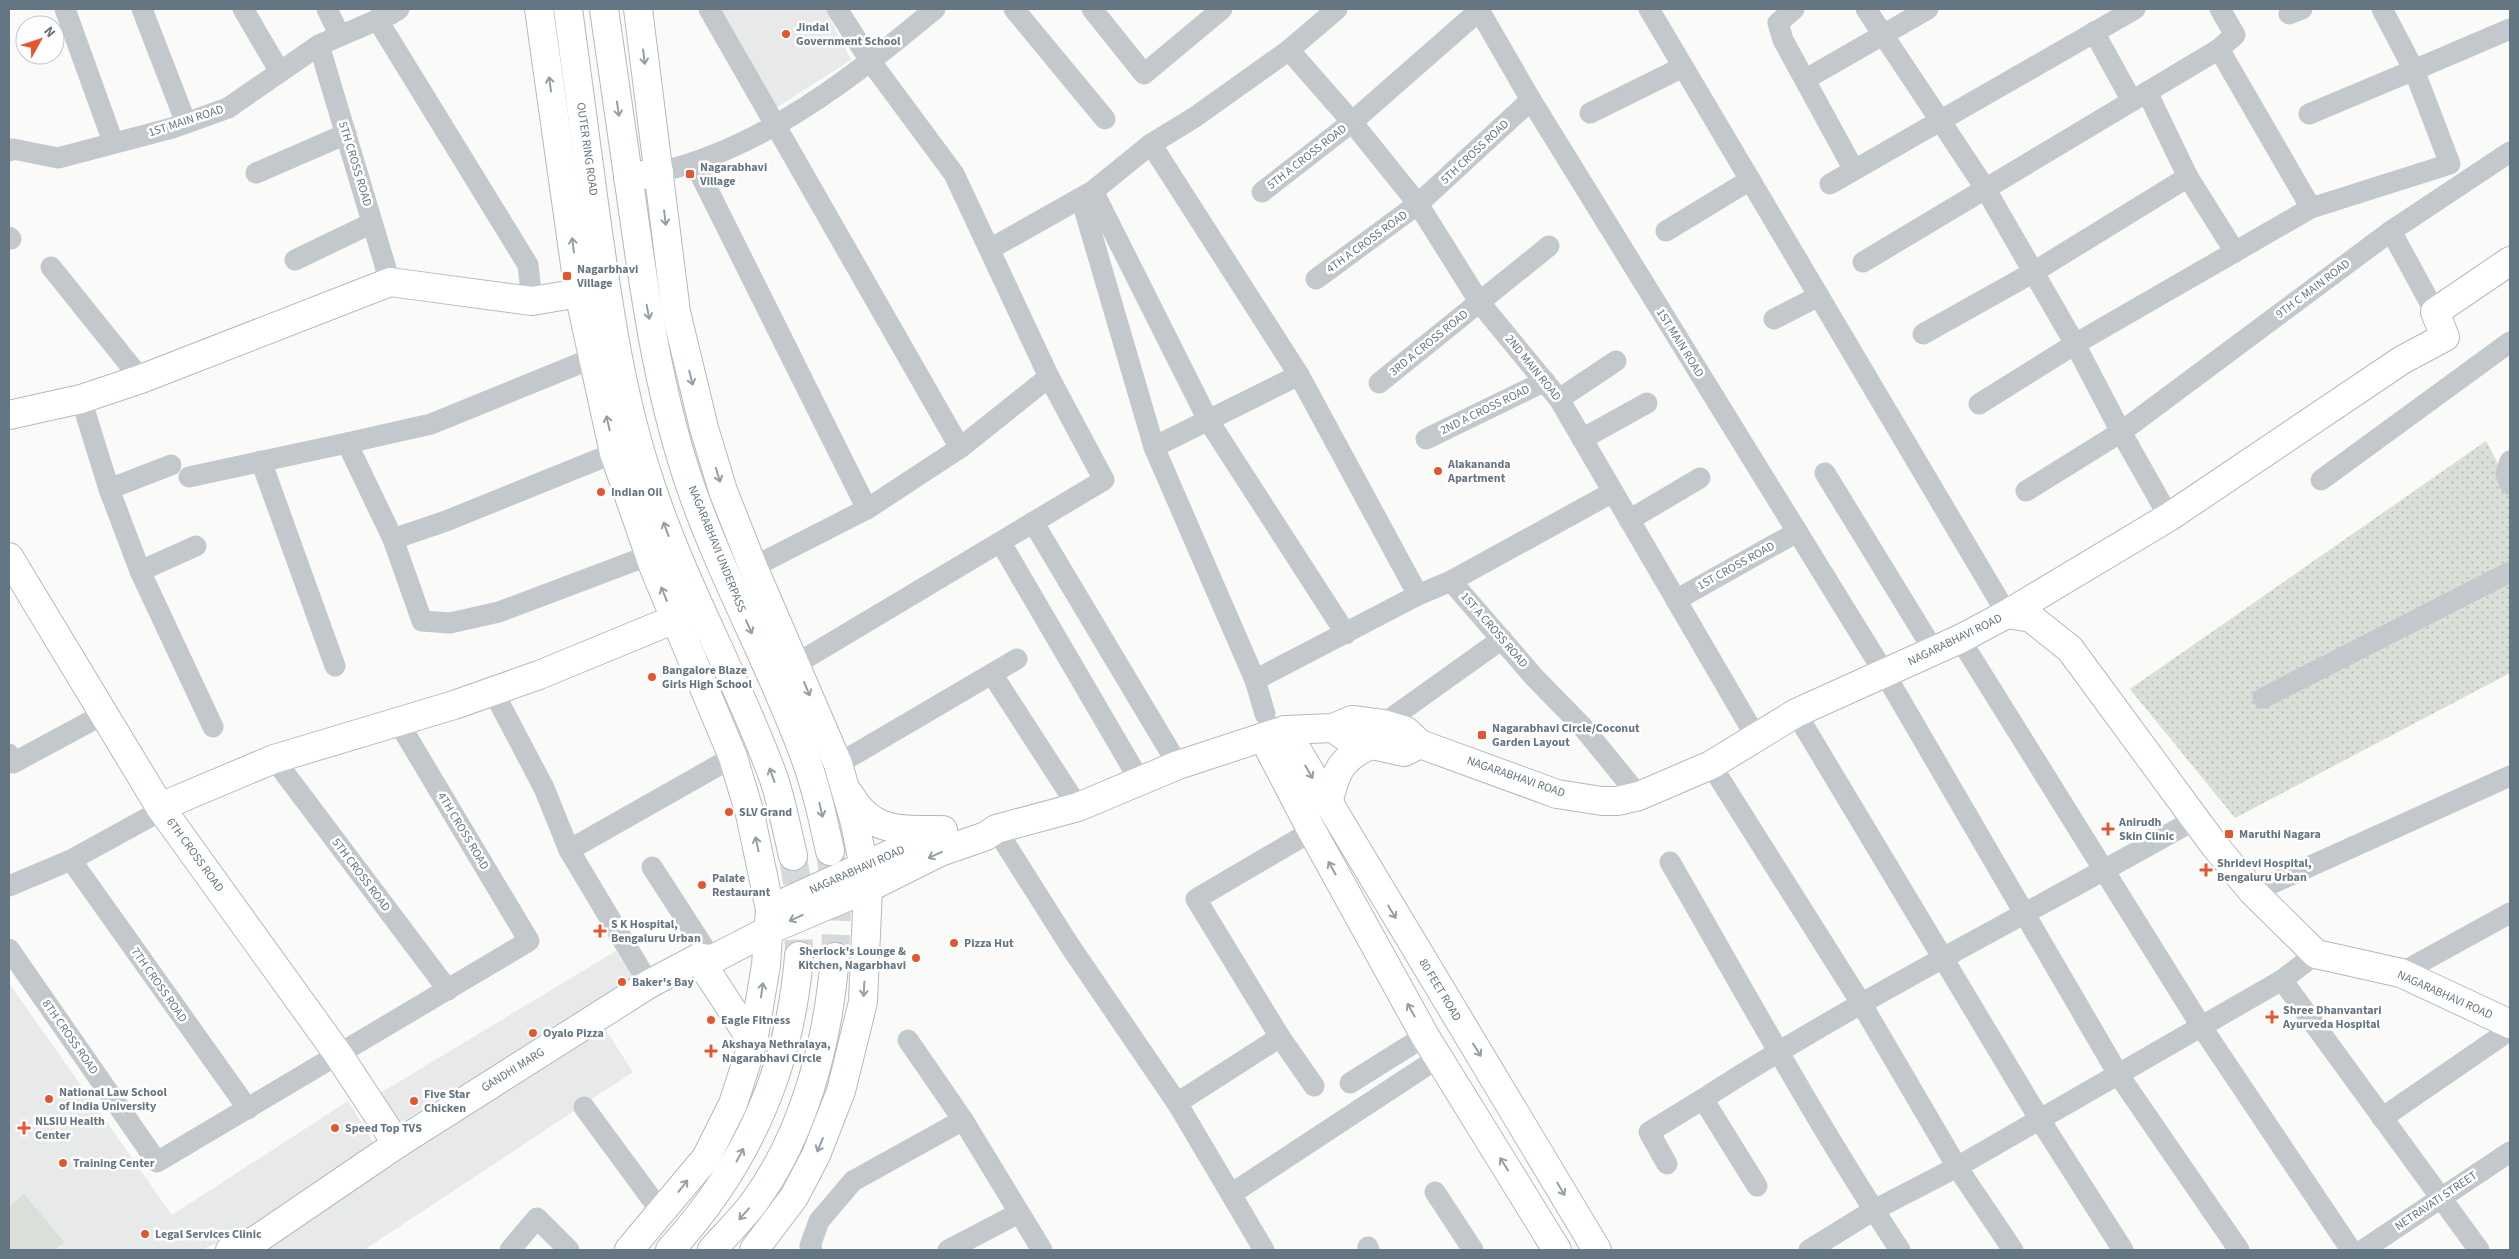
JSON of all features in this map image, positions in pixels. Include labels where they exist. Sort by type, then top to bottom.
[{"type":"main road","points":[[539,9],[579,293],[614,453],[650,555],[733,757],[750,814],[770,919],[765,974],[753,1042],[742,1080],[722,1129],[706,1158],[662,1213],[629,1250]]},
{"type":"main road","name":"OUTER RING ROAD","points":[[568,9],[606,289]]},
{"type":"main road","points":[[604,9],[628,178],[659,172]]},
{"type":"main road","points":[[638,9],[682,342],[704,428],[723,491],[752,567],[796,664],[842,776],[865,814],[888,828],[943,830],[982,826],[996,829]]},
{"type":"main road","name":"NAGARABHAVI UNDERPASS","points":[[628,178],[647,304],[673,426],[690,484],[708,534],[782,698],[805,758],[819,802],[830,850]]},
{"type":"main road","points":[[2007,614],[2169,517],[2402,360],[2445,337],[2435,312],[2510,261]]},
{"type":"main road","points":[[9,415],[81,399],[141,378],[390,282],[532,301],[606,289],[618,358],[651,487],[690,589],[741,699],[774,780],[793,856]]},
{"type":"main road","name":"6TH CROSS ROAD","points":[[9,557],[161,809],[338,1054],[397,1144]]},
{"type":"main road","name":"NAGARABHAVI ROAD","points":[[996,829],[1078,807],[1271,727],[1333,728],[1352,720],[1378,734],[1406,731],[1420,744],[1557,794],[1602,801],[1617,801],[1639,796],[1711,765],[1796,713],[1960,640],[2007,614],[2031,618],[2070,650],[2194,820],[2253,892],[2316,954],[2401,973],[2510,1024]]},
{"type":"main road","points":[[161,809],[274,759],[397,720],[454,705],[540,675],[675,618]]},
{"type":"main road","points":[[1271,727],[1312,831],[1432,1047],[1557,1250]]},
{"type":"main road","name":"80 FEET ROAD","points":[[1271,727],[1328,804],[1597,1250]]},
{"type":"main road","points":[[1328,804],[1337,772],[1343,762],[1378,734]]},
{"type":"main road","points":[[754,1250],[794,1197],[816,1156],[841,1090],[863,1002],[866,877],[842,776]]},
{"type":"main road","points":[[866,877],[986,836],[996,829]]},
{"type":"main road","name":"NAGARABHAVI ROAD","points":[[770,919],[866,877],[943,830]]},
{"type":"main road","name":"GANDHI MARG","points":[[230,1250],[256,1240],[397,1144],[701,952],[713,959],[770,919],[822,906],[866,877]]},
{"type":"main road","points":[[701,952],[753,1042]]},
{"type":"main road","points":[[670,1250],[729,1175],[772,1089],[796,1000],[799,956]]},
{"type":"main road","points":[[712,1250],[755,1201],[783,1152],[804,1105],[831,1004],[835,957]]},
{"type":"street","points":[[65,9],[113,142]]},
{"type":"street","points":[[142,9],[186,123]]},
{"type":"street","points":[[244,9],[280,72]]},
{"type":"street","points":[[327,9],[340,36]]},
{"type":"street","name":"1ST MAIN ROAD","points":[[9,150],[13,149],[58,158],[186,123],[228,108],[319,45],[392,14],[399,9]]},
{"type":"street","points":[[709,9],[960,448]]},
{"type":"street","points":[[796,664],[1104,480],[1049,378],[954,174],[871,62],[837,9]]},
{"type":"street","points":[[659,172],[694,164],[776,124],[871,62],[934,9]]},
{"type":"street","points":[[1014,9],[1105,119]]},
{"type":"street","points":[[1092,9],[1144,74],[1222,9]]},
{"type":"street","points":[[990,249],[1087,195],[1151,144],[1195,117],[1289,50],[1338,9]]},
{"type":"street","name":"1ST MAIN ROAD","points":[[1480,9],[1531,100],[1885,674],[2118,1074],[2239,1250]]},
{"type":"street","name":"5TH A CROSS ROAD","points":[[1262,192],[1352,122],[1480,9]]},
{"type":"street","points":[[1649,9],[2007,614]]},
{"type":"street","points":[[1794,9],[1778,23],[1783,40],[1854,170]]},
{"type":"street","points":[[1866,9],[1986,188],[2032,273],[2075,344],[2121,432],[2169,517]]},
{"type":"street","points":[[1806,79],[1928,9]]},
{"type":"street","points":[[1830,184],[2135,9]]},
{"type":"street","points":[[1863,262],[2219,49],[2235,35],[2220,9]]},
{"type":"street","points":[[2382,9],[2414,70],[2450,164],[2469,180]]},
{"type":"street","points":[[377,19],[528,265],[532,301]]},
{"type":"street","points":[[2309,114],[2510,29]]},
{"type":"street","points":[[2094,32],[2139,96],[2234,252]]},
{"type":"street","name":"5TH CROSS ROAD","points":[[319,45],[390,282]]},
{"type":"street","points":[[2219,49],[2311,208]]},
{"type":"street","name":"2ND MAIN ROAD","points":[[1289,50],[1352,122],[1418,204],[1480,303],[1559,398],[1756,737]]},
{"type":"street","points":[[1590,113],[1683,67]]},
{"type":"street","name":"5TH CROSS ROAD","points":[[1418,204],[1531,100]]},
{"type":"street","points":[[256,173],[346,134]]},
{"type":"street","points":[[1151,144],[1299,375],[1418,595]]},
{"type":"street","name":"9TH C MAIN ROAD","points":[[2026,491],[2121,432],[2391,231],[2510,152]]},
{"type":"street","points":[[694,164],[867,509]]},
{"type":"street","points":[[1979,404],[2075,344],[2311,208],[2450,164]]},
{"type":"street","points":[[1923,334],[2032,273],[2188,177]]},
{"type":"street","points":[[1666,231],[1750,180]]},
{"type":"street","points":[[1087,195],[1208,420],[1346,634]]},
{"type":"street","points":[[1087,195],[1154,447],[1254,680],[1271,727]]},
{"type":"street","name":"4TH A CROSS ROAD","points":[[1316,279],[1418,204]]},
{"type":"street","points":[[295,260],[372,223]]},
{"type":"street","points":[[2391,231],[2435,312]]},
{"type":"street","points":[[1480,303],[1550,246]]},
{"type":"street","points":[[51,267],[141,378]]},
{"type":"street","points":[[1774,319],[1819,296]]},
{"type":"street","name":"3RD A CROSS ROAD","points":[[1379,384],[1480,303]]},
{"type":"street","points":[[2321,480],[2510,342]]},
{"type":"street","points":[[189,477],[431,424],[593,358]]},
{"type":"street","points":[[1559,398],[1616,361]]},
{"type":"street","points":[[1154,447],[1299,375]]},
{"type":"street","points":[[752,567],[867,509],[960,448],[1049,378]]},
{"type":"street","name":"2ND A CROSS ROAD","points":[[1426,439],[1545,381]]},
{"type":"street","points":[[81,399],[109,489],[140,571],[212,728]]},
{"type":"street","points":[[1582,438],[1647,402]]},
{"type":"street","points":[[347,443],[393,539],[422,621],[450,623],[499,612],[650,555]]},
{"type":"street","points":[[393,539],[446,521],[614,453]]},
{"type":"street","points":[[261,462],[335,666]]},
{"type":"street","points":[[2510,462],[2506,474],[2510,484]]},
{"type":"street","points":[[109,489],[171,465]]},
{"type":"street","points":[[1825,472],[1934,651]]},
{"type":"street","points":[[1629,520],[1700,478]]},
{"type":"street","name":"1ST A CROSS ROAD","points":[[1613,492],[1451,581],[1502,640],[1581,725],[1639,796]]},
{"type":"street","points":[[1033,522],[1178,765]]},
{"type":"street","name":"1ST CROSS ROAD","points":[[1676,600],[1797,532]]},
{"type":"street","points":[[1001,543],[1140,781]]},
{"type":"street","points":[[140,571],[196,546]]},
{"type":"street","points":[[2263,698],[2510,572]]},
{"type":"street","points":[[1254,680],[1418,595],[1451,581]]},
{"type":"street","points":[[1378,734],[1502,640]]},
{"type":"street","points":[[1960,640],[2201,1026],[2350,1250]]},
{"type":"street","points":[[842,776],[1017,659]]},
{"type":"street","points":[[992,674],[1078,807]]},
{"type":"street","points":[[493,690],[544,788],[569,850],[649,984]]},
{"type":"street","points":[[1796,713],[2040,1120],[2123,1250]]},
{"type":"street","points":[[10,761],[104,714]]},
{"type":"street","name":"4TH CROSS ROAD","points":[[397,720],[529,941],[448,990]]},
{"type":"street","points":[[569,850],[733,757]]},
{"type":"street","name":"5TH CROSS ROAD","points":[[274,759],[448,990]]},
{"type":"street","points":[[1711,765],[1861,1003],[1957,1167],[2013,1250]]},
{"type":"street","points":[[2253,892],[2510,776]]},
{"type":"street","points":[[9,886],[71,860],[161,809]]},
{"type":"street","points":[[1667,1164],[1648,1132],[1779,1050],[1861,1003],[2194,820]]},
{"type":"street","points":[[996,829],[1070,946],[1178,1104],[1264,1250]]},
{"type":"street","points":[[1312,831],[1196,899],[1280,1037],[1314,1086]]},
{"type":"street","name":"7TH CROSS ROAD","points":[[71,860],[248,1109]]},
{"type":"street","points":[[1670,862],[1779,1050],[1874,1210],[1900,1250]]},
{"type":"street","points":[[652,867],[701,952]]},
{"type":"street","points":[[2401,973],[2510,913]]},
{"type":"street","name":"8TH CROSS ROAD","points":[[9,949],[157,1162],[248,1109]]},
{"type":"street","points":[[1809,1250],[1874,1210],[1957,1167],[2282,980],[2316,954]]},
{"type":"street","points":[[2282,980],[2479,1250]]},
{"type":"street","points":[[248,1109],[448,990]]},
{"type":"street","points":[[2382,1118],[2510,1030]]},
{"type":"street","points":[[1178,1104],[1280,1037]]},
{"type":"street","points":[[908,1040],[963,1120],[1042,1250]]},
{"type":"street","points":[[1231,1194],[1432,1047]]},
{"type":"street","points":[[1350,1083],[1432,1047]]},
{"type":"street","points":[[1703,1099],[1756,1186]]},
{"type":"street","points":[[584,1107],[662,1213]]},
{"type":"street","points":[[812,1250],[810,1246],[820,1221],[852,1181],[963,1120]]},
{"type":"street","name":"NETRAVATI STREET","points":[[2363,1250],[2439,1197],[2510,1152]]},
{"type":"street","points":[[1435,1192],[1473,1250]]},
{"type":"street","points":[[948,1250],[1019,1213]]},
{"type":"street","points":[[510,1250],[537,1218],[569,1250]]},
{"type":"shaded area","name":"Jindal Government School","points":[[720,9],[825,9],[851,60],[774,109]]},
{"type":"shaded area","points":[[2486,441],[2510,487],[2510,673],[2235,818],[2130,689]]},
{"type":"shaded area","points":[[616,951],[634,980],[397,1125],[377,1095]]},
{"type":"shaded area","name":"National Law School of India University","points":[[9,983],[172,1215],[348,1101],[374,1143],[247,1230],[202,1250],[9,1250]]},
{"type":"shaded area","points":[[603,1026],[633,1072],[364,1250],[270,1250],[268,1248]]},
{"type":"shaded area","points":[[24,1194],[64,1242],[54,1250],[9,1250],[9,1207]]},
{"type":"tunnel","points":[[830,851],[837,911],[835,957]]},
{"type":"tunnel","points":[[793,856],[797,883],[799,956]]},
{"type":"place","name":"Jindal Government School","points":[[786,34]]},
{"type":"place","name":"Nagarabhavi Village","points":[[690,174]]},
{"type":"place","name":"Nagarbhavi Village","points":[[567,276]]},
{"type":"place","name":"Alakananda Apartment","points":[[1438,471]]},
{"type":"place","name":"Indian Oil","points":[[601,492]]},
{"type":"place","name":"Bangalore Blaze Girls High School","points":[[652,677]]},
{"type":"place","name":"Nagarabhavi Circle/Coconut Garden Layout","points":[[1482,735]]},
{"type":"place","name":"SLV Grand","points":[[729,812]]},
{"type":"place","name":"Anirudh Skin Clinic","points":[[2108,829]]},
{"type":"place","name":"Maruthi Nagara","points":[[2229,834]]},
{"type":"place","name":"Shridevi Hospital, Bengaluru Urban","points":[[2206,870]]},
{"type":"place","name":"Palate Restaurant","points":[[702,885]]},
{"type":"place","name":"S K Hospital, Bengaluru Urban","points":[[600,931]]},
{"type":"place","name":"Pizza Hut","points":[[954,943]]},
{"type":"place","name":"Sherlock's Lounge & Kitchen, Nagarbhavi","points":[[916,958]]},
{"type":"place","name":"Baker's Bay","points":[[622,982]]},
{"type":"place","name":"Shree Dhanvantari Ayurveda Hospital","points":[[2272,1017]]},
{"type":"place","name":"Eagle Fitness","points":[[711,1020]]},
{"type":"place","name":"Oyalo Pizza","points":[[533,1033]]},
{"type":"place","name":"Akshaya Nethralaya, Nagarabhavi Circle","points":[[711,1051]]},
{"type":"place","name":"National Law School of India University","points":[[49,1099]]},
{"type":"place","name":"Five Star Chicken","points":[[414,1101]]},
{"type":"place","name":"NLSIU Health Center","points":[[24,1128]]},
{"type":"place","name":"Speed Top TVS","points":[[335,1128]]},
{"type":"place","name":"Training Center","points":[[63,1163]]},
{"type":"place","name":"Legal Services Clinic","points":[[145,1234]]}]
